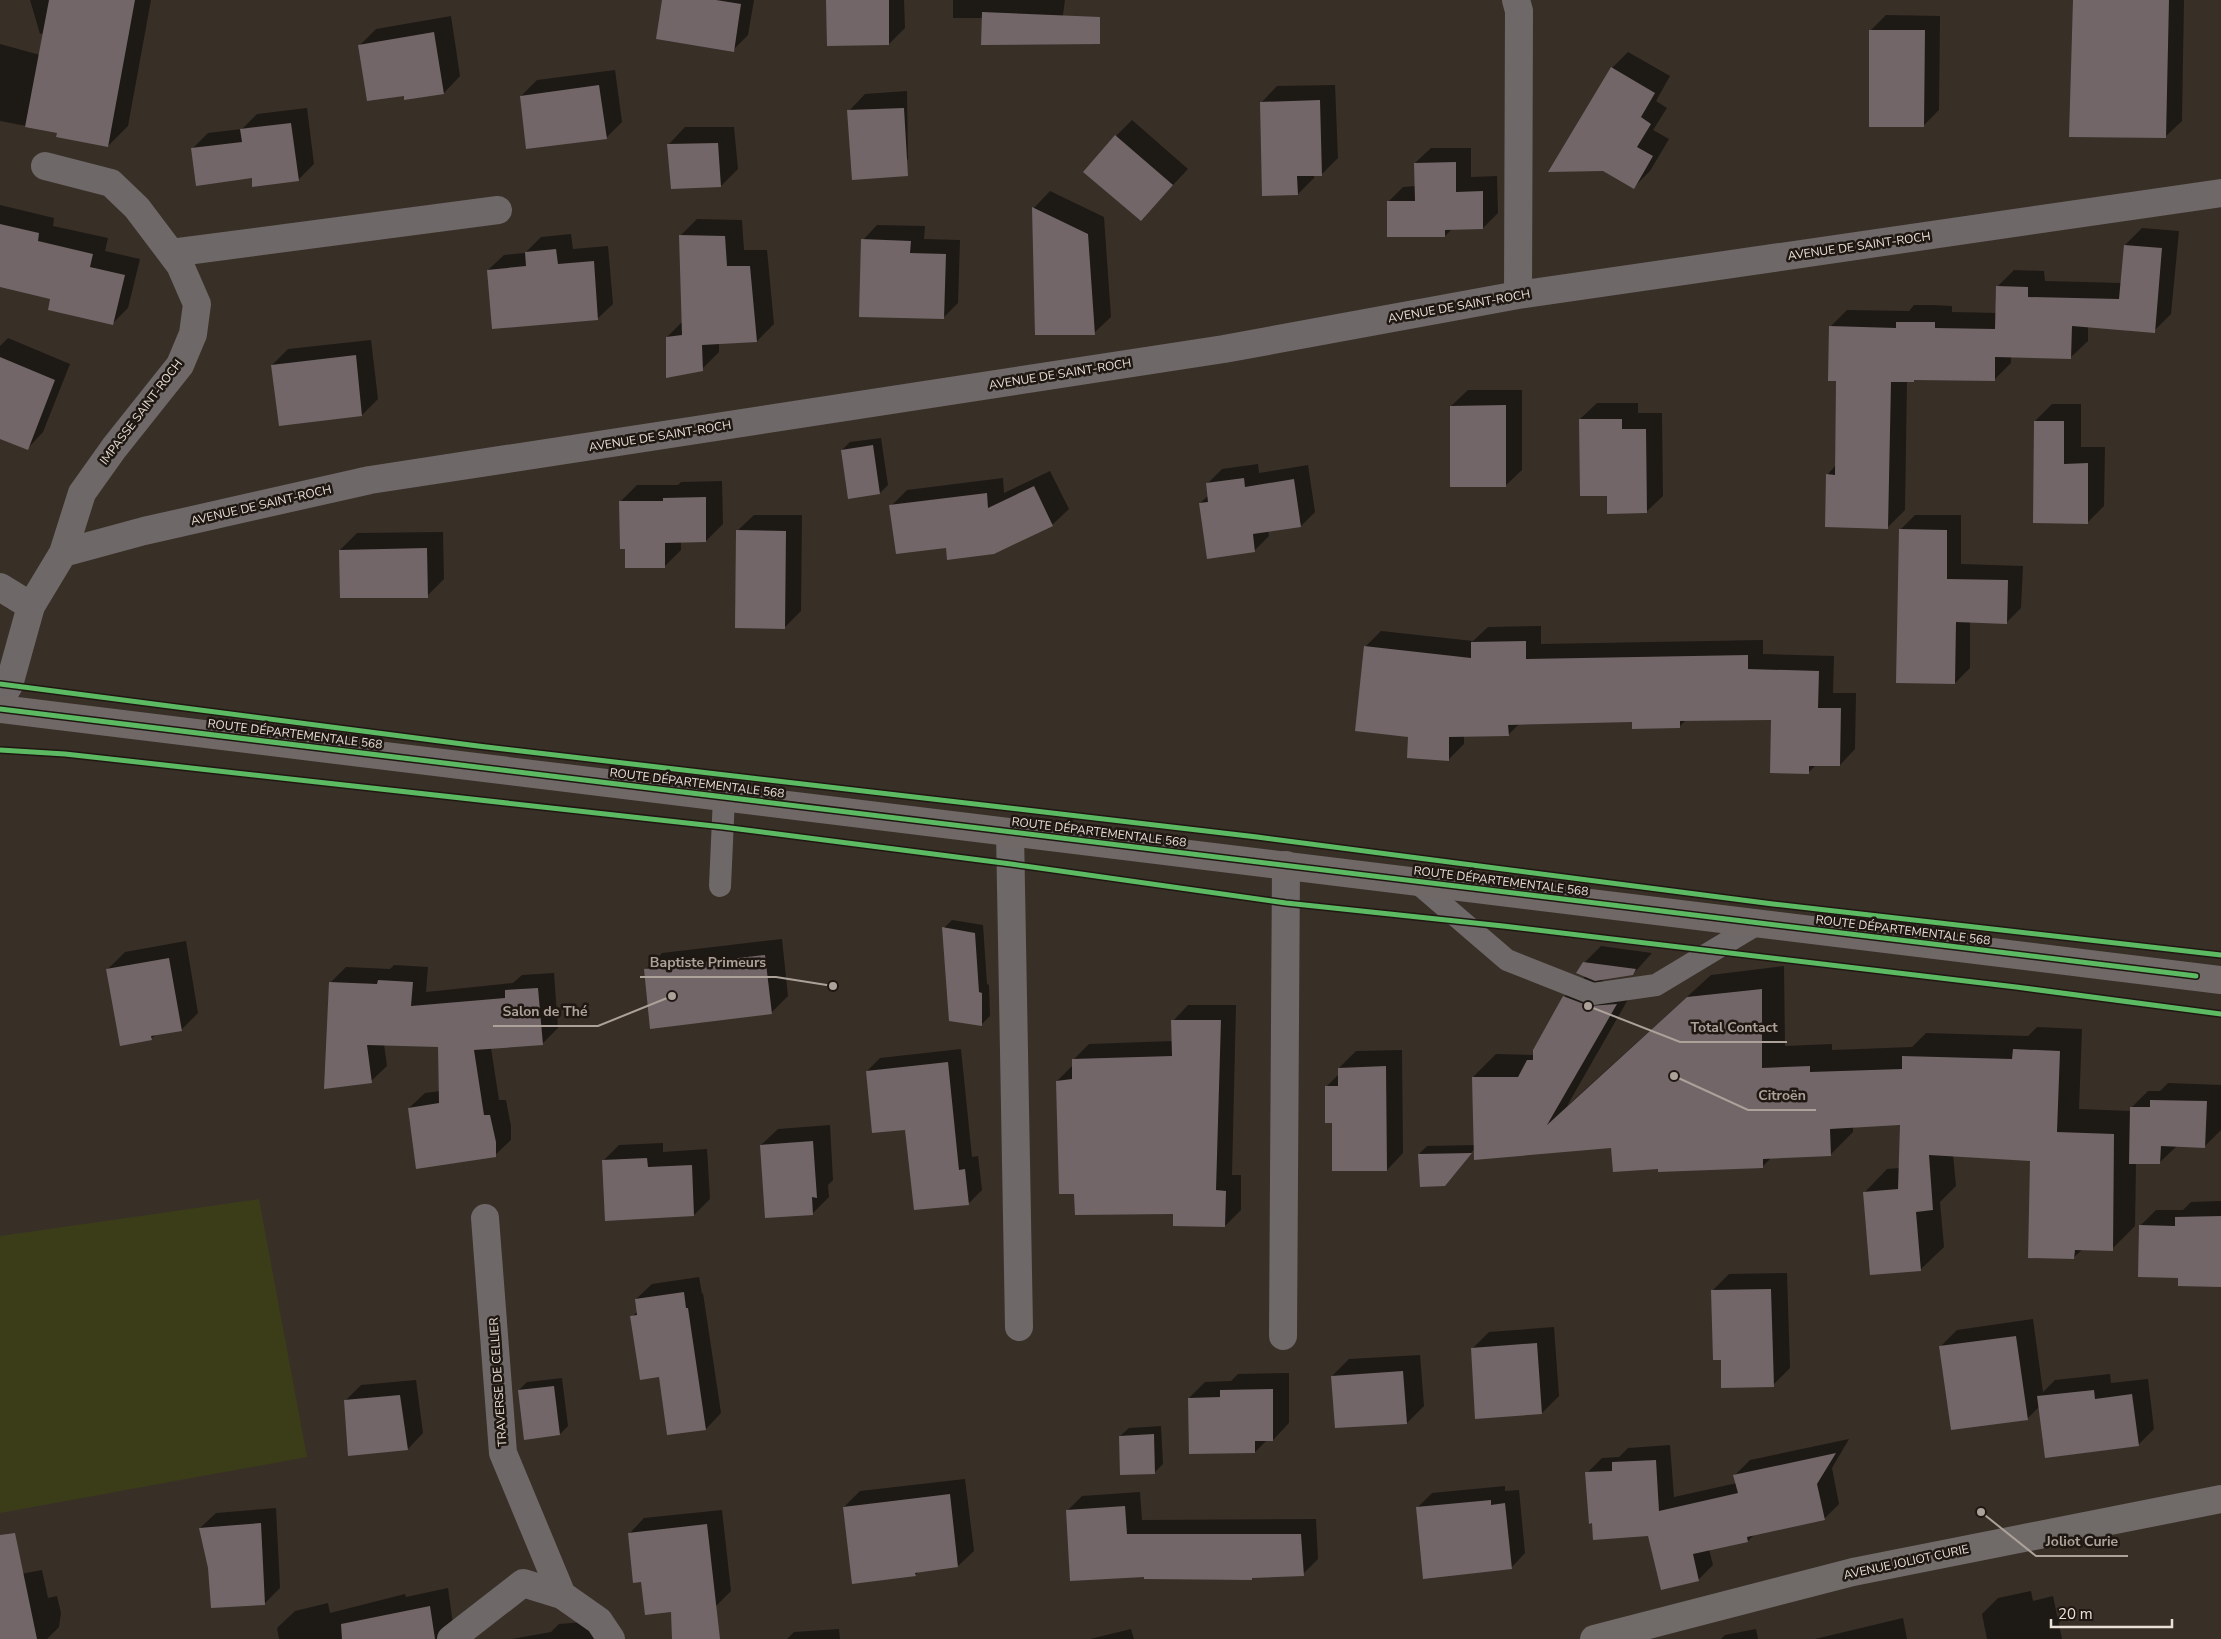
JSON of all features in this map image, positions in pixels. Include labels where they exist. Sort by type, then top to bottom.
[{"type":"main road","name":"ROUTE DÉPARTEMENTALE 568","points":[[0,709],[2213,978]]},
{"type":"street","points":[[1516,0],[1519,11],[1518,295]]},
{"type":"street","name":"IMPASSE SAINT-ROCH","points":[[45,166],[111,183],[137,208],[180,265],[197,304],[193,334],[180,365],[114,448],[82,493],[62,553]]},
{"type":"street","name":"AVENUE DE SAINT-ROCH","points":[[62,553],[144,531],[370,480],[1224,349],[1518,295],[2221,193]]},
{"type":"street","points":[[171,253],[498,210]]},
{"type":"street","points":[[0,700],[9,685],[31,606],[62,553]]},
{"type":"street","points":[[0,587],[31,606]]},
{"type":"street","points":[[1010,832],[1019,1327]]},
{"type":"street","points":[[1283,1336],[1286,865]]},
{"type":"street","name":"TRAVERSE DE CELLIER","points":[[485,1218],[503,1453],[562,1595]]},
{"type":"street","name":"AVENUE JOLIOT CURIE","points":[[1594,1639],[1853,1572],[2221,1499]]},
{"type":"street","points":[[451,1639],[523,1583],[562,1595],[598,1621],[611,1639]]},
{"type":"lane","points":[[720,886],[724,797]]},
{"type":"lane","points":[[1415,881],[1507,960],[1593,994],[1656,985],[1759,923]]},
{"type":"green space","points":[[259,1199],[307,1457],[0,1513],[0,1236]]},
{"type":"building","points":[[49,0],[135,0],[108,147],[56,137],[57,133],[25,127]]},
{"type":"building","points":[[662,0],[716,0],[741,4],[734,52],[656,39]]},
{"type":"building","points":[[826,0],[889,0],[889,45],[827,46]]},
{"type":"building","points":[[2073,0],[2169,0],[2166,138],[2069,137]]},
{"type":"building","points":[[982,12],[1100,17],[1100,44],[981,45]]},
{"type":"building","points":[[1869,30],[1925,30],[1924,127],[1869,127]]},
{"type":"building","points":[[434,32],[444,94],[404,100],[404,96],[367,101],[358,45]]},
{"type":"building","points":[[1611,67],[1655,93],[1641,117],[1651,124],[1637,147],[1653,156],[1634,189],[1603,171],[1548,172]]},
{"type":"building","points":[[599,85],[607,139],[526,149],[520,96]]},
{"type":"building","points":[[1320,100],[1322,176],[1297,176],[1298,195],[1262,196],[1260,102]]},
{"type":"building","points":[[904,108],[908,176],[852,180],[847,110]]},
{"type":"building","points":[[291,123],[299,181],[252,187],[252,178],[196,186],[191,148],[242,142],[240,129]]},
{"type":"building","points":[[1115,135],[1173,185],[1141,221],[1083,172]]},
{"type":"building","points":[[718,143],[721,187],[671,189],[667,144]]},
{"type":"building","points":[[1456,162],[1456,192],[1483,191],[1483,229],[1445,230],[1445,237],[1387,237],[1387,201],[1415,201],[1414,163]]},
{"type":"building","points":[[1032,207],[1088,234],[1095,335],[1035,335]]},
{"type":"building","points":[[0,224],[39,233],[38,241],[93,254],[90,267],[125,275],[113,325],[48,310],[50,299],[0,287]]},
{"type":"building","points":[[679,235],[725,236],[727,266],[750,266],[757,342],[702,345],[703,371],[666,378],[666,337],[682,335]]},
{"type":"building","points":[[861,239],[911,241],[910,253],[946,254],[944,319],[859,317]]},
{"type":"building","points":[[2124,245],[2162,248],[2155,333],[2072,326],[2071,359],[1995,357],[1995,381],[1914,380],[1914,382],[1891,382],[1888,529],[1825,527],[1826,474],[1835,475],[1836,381],[1828,381],[1829,326],[1896,328],[1896,322],[1935,322],[1935,328],[1995,329],[1996,286],[2028,287],[2028,297],[2119,299]]},
{"type":"building","points":[[556,249],[558,264],[594,261],[598,320],[492,329],[487,270],[526,266],[525,252]]},
{"type":"building","points":[[356,355],[362,416],[279,426],[271,365]]},
{"type":"building","points":[[0,357],[55,380],[28,450],[0,439]]},
{"type":"building","points":[[1506,405],[1506,487],[1450,487],[1450,406]]},
{"type":"building","points":[[1579,419],[1622,419],[1622,429],[1646,429],[1647,513],[1607,514],[1607,496],[1580,496]]},
{"type":"building","points":[[2034,421],[2064,421],[2064,464],[2088,463],[2088,524],[2033,523]]},
{"type":"building","points":[[873,445],[880,494],[848,499],[841,450]]},
{"type":"building","points":[[1244,478],[1245,487],[1294,479],[1301,527],[1253,534],[1255,552],[1207,559],[1199,503],[1208,502],[1206,483]]},
{"type":"building","points":[[1034,486],[1053,526],[994,554],[947,560],[946,548],[896,554],[889,505],[987,493],[988,508]]},
{"type":"building","points":[[706,497],[706,542],[665,543],[665,568],[625,568],[625,549],[620,549],[619,501],[663,501],[663,498]]},
{"type":"building","points":[[1899,529],[1947,530],[1947,579],[2008,580],[2007,624],[1956,622],[1955,684],[1896,683]]},
{"type":"building","points":[[736,530],[786,531],[785,629],[735,628]]},
{"type":"building","points":[[427,548],[428,598],[340,598],[339,550]]},
{"type":"building","points":[[1526,641],[1526,659],[1748,655],[1748,669],[1819,671],[1818,708],[1841,708],[1840,766],[1809,766],[1809,774],[1770,773],[1771,720],[1680,721],[1680,728],[1632,729],[1632,722],[1508,725],[1509,736],[1449,737],[1449,761],[1407,758],[1408,737],[1355,731],[1364,646],[1471,658],[1471,642]]},
{"type":"building","points":[[942,927],[975,933],[979,992],[982,993],[982,1026],[949,1021]]},
{"type":"building","points":[[765,955],[772,1014],[650,1029],[644,969]]},
{"type":"building","points":[[169,958],[182,1031],[151,1036],[152,1040],[120,1046],[106,969]]},
{"type":"building","points":[[1583,962],[1636,969],[1633,975],[1595,981],[1576,973]]},
{"type":"building","points":[[378,980],[413,982],[411,1006],[505,998],[505,990],[538,988],[543,1045],[474,1050],[484,1115],[490,1115],[496,1142],[496,1157],[416,1169],[408,1108],[439,1103],[438,1047],[367,1045],[372,1083],[324,1089],[329,982],[377,984]]},
{"type":"building","points":[[1762,989],[1762,1068],[1810,1066],[1810,1072],[1902,1069],[1902,1056],[2012,1059],[2013,1049],[2060,1051],[2057,1132],[2114,1134],[2113,1251],[2075,1250],[2074,1259],[2028,1258],[2030,1161],[1929,1155],[1933,1210],[1916,1212],[1921,1271],[1870,1275],[1863,1192],[1898,1189],[1900,1125],[1830,1129],[1831,1156],[1763,1159],[1763,1168],[1658,1172],[1658,1169],[1613,1172],[1611,1148],[1474,1160],[1472,1077],[1518,1077],[1527,1060],[1533,1060],[1533,1050],[1563,996],[1589,1006],[1617,1004],[1547,1125],[1687,997]]},
{"type":"building","points":[[1171,1020],[1221,1020],[1216,1190],[1226,1191],[1225,1227],[1173,1226],[1173,1214],[1075,1215],[1074,1194],[1059,1194],[1056,1081],[1072,1079],[1072,1059],[1172,1056]]},
{"type":"building","points":[[948,1062],[959,1170],[965,1169],[969,1205],[914,1210],[905,1130],[872,1133],[866,1071]]},
{"type":"building","points":[[1386,1066],[1387,1171],[1332,1171],[1332,1123],[1325,1123],[1325,1086],[1338,1086],[1338,1068]]},
{"type":"building","points":[[2150,1100],[2207,1101],[2205,1148],[2161,1146],[2160,1164],[2129,1164],[2130,1107],[2150,1107]]},
{"type":"building","points":[[813,1141],[817,1198],[812,1197],[813,1215],[765,1218],[760,1145]]},
{"type":"building","points":[[1472,1153],[1445,1186],[1420,1187],[1418,1154]]},
{"type":"building","points":[[647,1158],[648,1167],[692,1165],[694,1216],[605,1221],[602,1160]]},
{"type":"building","points":[[2221,1216],[2221,1287],[2178,1286],[2178,1278],[2138,1277],[2139,1225],[2175,1226],[2175,1217]]},
{"type":"building","points":[[1771,1289],[1774,1387],[1721,1388],[1721,1360],[1713,1360],[1711,1290]]},
{"type":"building","points":[[684,1292],[706,1430],[667,1435],[659,1377],[640,1380],[630,1316],[637,1315],[635,1299]]},
{"type":"building","points":[[2016,1336],[2028,1420],[1951,1430],[1939,1346]]},
{"type":"building","points":[[1537,1343],[1542,1414],[1475,1419],[1471,1348]]},
{"type":"building","points":[[1403,1371],[1407,1424],[1335,1428],[1331,1376]]},
{"type":"building","points":[[554,1386],[560,1435],[524,1440],[518,1390]]},
{"type":"building","points":[[1273,1389],[1273,1441],[1255,1441],[1255,1453],[1189,1454],[1188,1398],[1220,1397],[1220,1390]]},
{"type":"building","points":[[2094,1390],[2095,1399],[2132,1394],[2139,1446],[2045,1458],[2037,1396]]},
{"type":"building","points":[[400,1395],[408,1450],[348,1456],[344,1400]]},
{"type":"building","points":[[1154,1434],[1155,1474],[1120,1475],[1119,1436]]},
{"type":"building","points":[[1836,1453],[1817,1484],[1825,1520],[1747,1537],[1748,1542],[1693,1554],[1699,1581],[1661,1590],[1648,1536],[1593,1540],[1592,1523],[1589,1524],[1585,1472],[1612,1471],[1612,1462],[1656,1460],[1659,1511],[1738,1493],[1733,1475]]},
{"type":"building","points":[[950,1494],[958,1567],[915,1573],[916,1576],[852,1584],[843,1507]]},
{"type":"building","points":[[1491,1500],[1491,1505],[1505,1503],[1512,1569],[1423,1579],[1416,1507]]},
{"type":"building","points":[[1125,1506],[1127,1534],[1301,1534],[1304,1576],[1252,1578],[1252,1580],[1144,1579],[1144,1577],[1070,1581],[1066,1510]]},
{"type":"building","points":[[261,1523],[265,1605],[211,1608],[208,1568],[199,1528]]},
{"type":"building","points":[[707,1524],[720,1639],[672,1639],[671,1612],[645,1615],[641,1582],[633,1583],[628,1533]]},
{"type":"building","points":[[15,1533],[37,1639],[0,1639],[0,1535]]},
{"type":"building","points":[[430,1606],[435,1639],[342,1639],[341,1624]]},
{"type":"cycle path","points":[[0,684],[478,746],[1257,837],[1773,904],[2221,955]]},
{"type":"cycle path","points":[[0,709],[2196,976]]},
{"type":"cycle path","points":[[0,750],[65,754],[723,827],[1011,864],[1286,903],[1503,926],[2016,987],[2221,1014]]},
{"type":"place","name":"Baptiste Primeurs","points":[[833,986]]},
{"type":"place","name":"Salon de Thé","points":[[672,996]]},
{"type":"place","name":"Total Contact","points":[[1588,1006]]},
{"type":"place","name":"Citroën","points":[[1674,1076]]},
{"type":"place","name":"Joliot Curie","points":[[1981,1512]]}]
